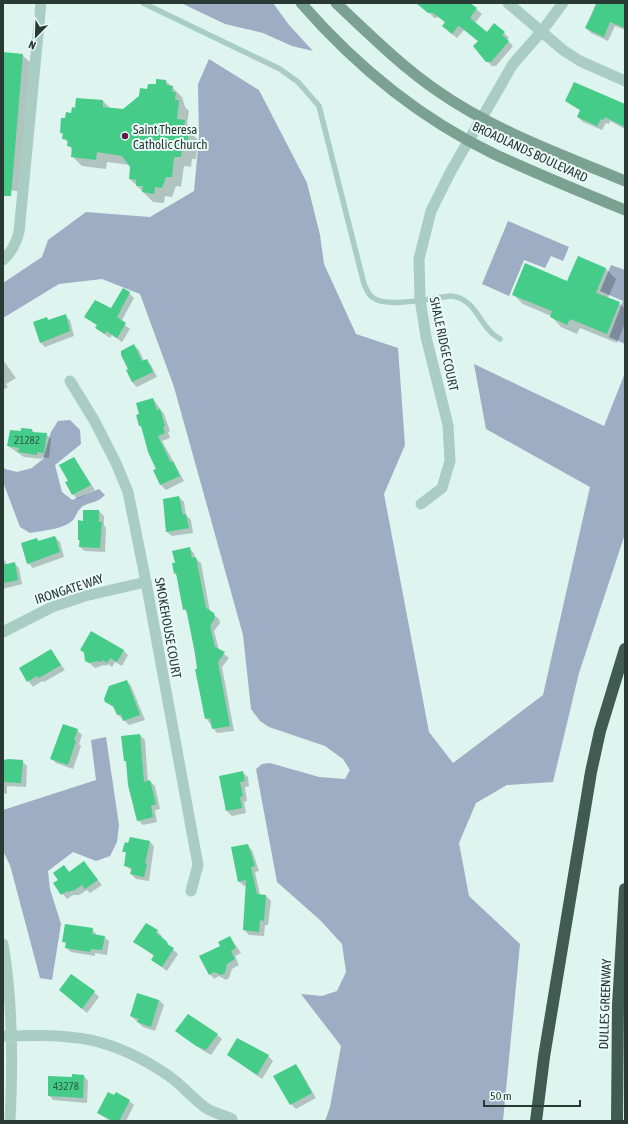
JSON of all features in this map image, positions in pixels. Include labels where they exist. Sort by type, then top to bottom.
[{"type":"highway","points":[[536,1121],[544,1057],[591,772],[606,709],[625,649]]},
{"type":"highway","name":"DULLES GREENWAY","points":[[617,1121],[618,1005],[625,889]]},
{"type":"main road","name":"BROADLANDS BOULEVARD","points":[[301,3],[360,65],[424,114],[493,153],[625,210]]},
{"type":"main road","name":"BROADLANDS BOULEVARD","points":[[336,3],[402,64],[440,93],[481,117],[527,139],[625,181]]},
{"type":"street","points":[[3,260],[12,252],[19,232],[41,3]]},
{"type":"street","points":[[508,3],[580,61],[625,81]]},
{"type":"street","name":"SHALE RIDGE COURT","points":[[421,504],[442,488],[450,461],[448,425],[426,337],[420,299],[419,259],[431,211],[468,140],[513,64],[542,31],[563,3]]},
{"type":"street","name":"SMOKEHOUSE COURT","points":[[70,382],[94,420],[116,463],[128,492],[198,865],[191,891]]},
{"type":"street","name":"IRONGATE WAY","points":[[3,632],[52,607],[85,596],[146,582]]},
{"type":"street","points":[[3,944],[8,979],[7,1036],[10,1121]]},
{"type":"street","points":[[7,1036],[44,1035],[83,1038],[118,1048],[144,1059],[171,1077],[207,1109],[232,1119]]},
{"type":"lane","points":[[143,3],[280,69],[298,82],[319,106],[364,284],[371,297],[381,302],[393,304],[420,299],[451,296],[460,297],[470,303],[492,334],[500,338]]},
{"type":"shaded area","points":[[181,3],[273,3],[289,25],[313,51],[292,46],[263,33],[225,24]]},
{"type":"shaded area","points":[[209,59],[259,90],[307,183],[320,235],[324,264],[356,334],[398,348],[405,445],[384,494],[429,732],[453,763],[543,695],[590,487],[486,429],[474,364],[604,426],[625,373],[625,534],[579,673],[553,782],[507,785],[476,803],[459,843],[469,896],[520,944],[503,1121],[325,1121],[330,1107],[341,1046],[301,994],[322,996],[337,991],[346,972],[342,944],[320,920],[277,882],[256,769],[262,764],[270,763],[319,777],[345,779],[350,770],[343,759],[325,746],[269,727],[260,721],[251,709],[243,635],[174,387],[140,294],[102,279],[59,284],[3,318],[3,283],[42,257],[48,240],[86,212],[150,217],[194,191],[199,138],[198,84]]},
{"type":"shaded area","points":[[508,221],[569,247],[563,261],[551,256],[545,268],[524,260],[509,296],[482,284]]},
{"type":"shaded area","points":[[611,265],[625,270],[625,344],[609,337],[623,301],[600,291]]},
{"type":"shaded area","points":[[70,420],[80,430],[81,444],[55,465],[62,492],[72,500],[99,489],[105,495],[102,498],[79,509],[74,519],[68,524],[58,528],[30,533],[20,527],[3,482],[3,465],[5,469],[17,472],[32,468],[43,459],[51,432],[58,421]]},
{"type":"shaded area","points":[[106,737],[119,825],[117,842],[110,856],[96,861],[73,852],[48,871],[50,889],[61,924],[52,980],[40,978],[10,865],[3,851],[3,810],[96,780],[91,740]]},
{"type":"building","points":[[416,3],[470,3],[477,8],[470,18],[487,32],[494,23],[505,32],[502,35],[509,41],[491,62],[486,62],[473,46],[478,41],[458,26],[452,34],[442,26],[445,22],[433,13],[428,13]]},
{"type":"building","points":[[597,3],[625,3],[625,28],[610,22],[604,37],[585,28]]},
{"type":"building","points":[[3,52],[23,54],[11,196],[3,196]]},
{"type":"building","name":"Saint Theresa Catholic Church","points":[[156,79],[166,80],[166,85],[173,86],[172,92],[176,92],[175,100],[179,100],[177,119],[185,120],[184,128],[189,129],[187,150],[182,149],[181,157],[174,157],[172,177],[166,177],[162,188],[155,187],[154,194],[142,192],[143,186],[136,186],[136,180],[129,179],[130,167],[122,156],[97,152],[96,160],[71,157],[72,147],[67,146],[68,140],[62,139],[63,133],[60,133],[61,118],[65,118],[66,112],[71,113],[72,107],[75,108],[76,98],[103,100],[103,107],[123,109],[139,96],[140,88],[147,89],[148,84],[156,84]]},
{"type":"building","points":[[574,82],[625,104],[625,127],[605,117],[604,120],[601,119],[597,126],[577,117],[580,110],[565,101]]},
{"type":"building","points":[[578,256],[606,268],[596,293],[620,302],[607,334],[570,319],[567,325],[550,317],[552,311],[512,295],[525,263],[567,281]]},
{"type":"building","points":[[123,288],[130,292],[117,317],[126,323],[117,338],[106,331],[105,334],[95,328],[97,325],[84,317],[95,300],[111,308]]},
{"type":"building","points":[[66,314],[70,331],[40,343],[33,322],[47,317],[48,320]]},
{"type":"building","points":[[134,344],[142,361],[147,359],[153,372],[132,382],[126,370],[128,369],[121,355],[121,351]]},
{"type":"building","points":[[153,398],[157,410],[160,409],[165,426],[163,427],[165,433],[158,436],[171,463],[173,461],[180,476],[160,485],[153,470],[156,469],[148,452],[141,426],[139,426],[136,415],[139,414],[136,403]]},
{"type":"building","points":[[21,428],[32,429],[32,432],[47,433],[44,453],[37,452],[37,455],[18,452],[19,448],[7,446],[10,430],[21,431]]},
{"type":"building","points":[[74,457],[91,485],[72,495],[65,482],[68,481],[59,465]]},
{"type":"building","points":[[179,496],[183,515],[186,514],[189,528],[166,532],[163,499]]},
{"type":"building","points":[[83,510],[99,510],[99,522],[102,522],[100,548],[79,547],[80,540],[78,540],[78,520],[83,521]]},
{"type":"building","points":[[55,536],[60,552],[27,564],[21,543],[37,538],[38,541]]},
{"type":"building","points":[[190,547],[192,558],[196,557],[206,608],[214,613],[215,618],[210,626],[215,647],[225,652],[218,662],[230,726],[212,729],[210,718],[205,719],[195,669],[197,669],[195,653],[186,609],[183,610],[176,573],[174,574],[172,563],[175,563],[172,551]]},
{"type":"building","points":[[15,562],[18,580],[3,583],[3,565]]},
{"type":"building","points":[[91,631],[124,650],[117,662],[110,658],[107,663],[103,660],[101,662],[98,661],[89,663],[85,661],[84,652],[80,650]]},
{"type":"building","points":[[51,649],[61,665],[39,678],[37,676],[27,682],[19,668]]},
{"type":"building","points":[[127,680],[140,715],[123,721],[121,714],[117,715],[113,706],[105,702],[104,699],[109,686]]},
{"type":"building","points":[[63,724],[78,729],[74,740],[76,741],[68,765],[50,759]]},
{"type":"building","points":[[140,734],[144,782],[150,780],[156,804],[151,806],[153,817],[137,821],[128,785],[126,761],[124,761],[121,736]]},
{"type":"building","points":[[3,760],[23,760],[21,783],[3,782]]},
{"type":"building","points":[[243,771],[245,781],[240,782],[243,796],[240,797],[242,808],[226,811],[219,776]]},
{"type":"building","points":[[130,837],[150,841],[145,863],[147,864],[144,877],[130,874],[132,868],[124,866],[126,852],[122,852],[125,842],[128,843]]},
{"type":"building","points":[[248,844],[255,866],[251,867],[257,894],[266,895],[264,921],[260,920],[259,932],[243,930],[246,880],[238,882],[231,847]]},
{"type":"building","points":[[84,861],[98,880],[85,889],[82,885],[73,891],[67,891],[61,895],[53,883],[58,880],[53,873],[64,865],[69,872]]},
{"type":"building","points":[[146,923],[158,930],[156,933],[168,943],[167,944],[174,948],[162,967],[151,960],[154,955],[133,942]]},
{"type":"building","points":[[65,924],[93,928],[92,934],[105,936],[102,950],[91,949],[90,952],[65,948],[66,942],[62,942]]},
{"type":"building","points":[[230,936],[236,948],[231,951],[235,959],[227,964],[225,973],[221,975],[214,972],[209,975],[199,956],[220,946],[218,942]]},
{"type":"building","points":[[71,974],[95,991],[82,1009],[59,990]]},
{"type":"building","points":[[137,993],[159,1000],[151,1027],[137,1022],[139,1019],[130,1016]]},
{"type":"building","points":[[188,1014],[218,1034],[206,1050],[196,1046],[175,1031]]},
{"type":"building","points":[[237,1038],[269,1055],[257,1075],[227,1055]]},
{"type":"building","points":[[296,1064],[312,1093],[290,1105],[273,1076]]},
{"type":"building","points":[[72,1074],[84,1075],[83,1098],[48,1096],[48,1076],[72,1077]]},
{"type":"building","points":[[108,1092],[114,1095],[116,1092],[130,1100],[119,1121],[113,1121],[97,1113]]},
{"type":"place","name":"Saint Theresa Catholic Church","points":[[125,136]]}]
